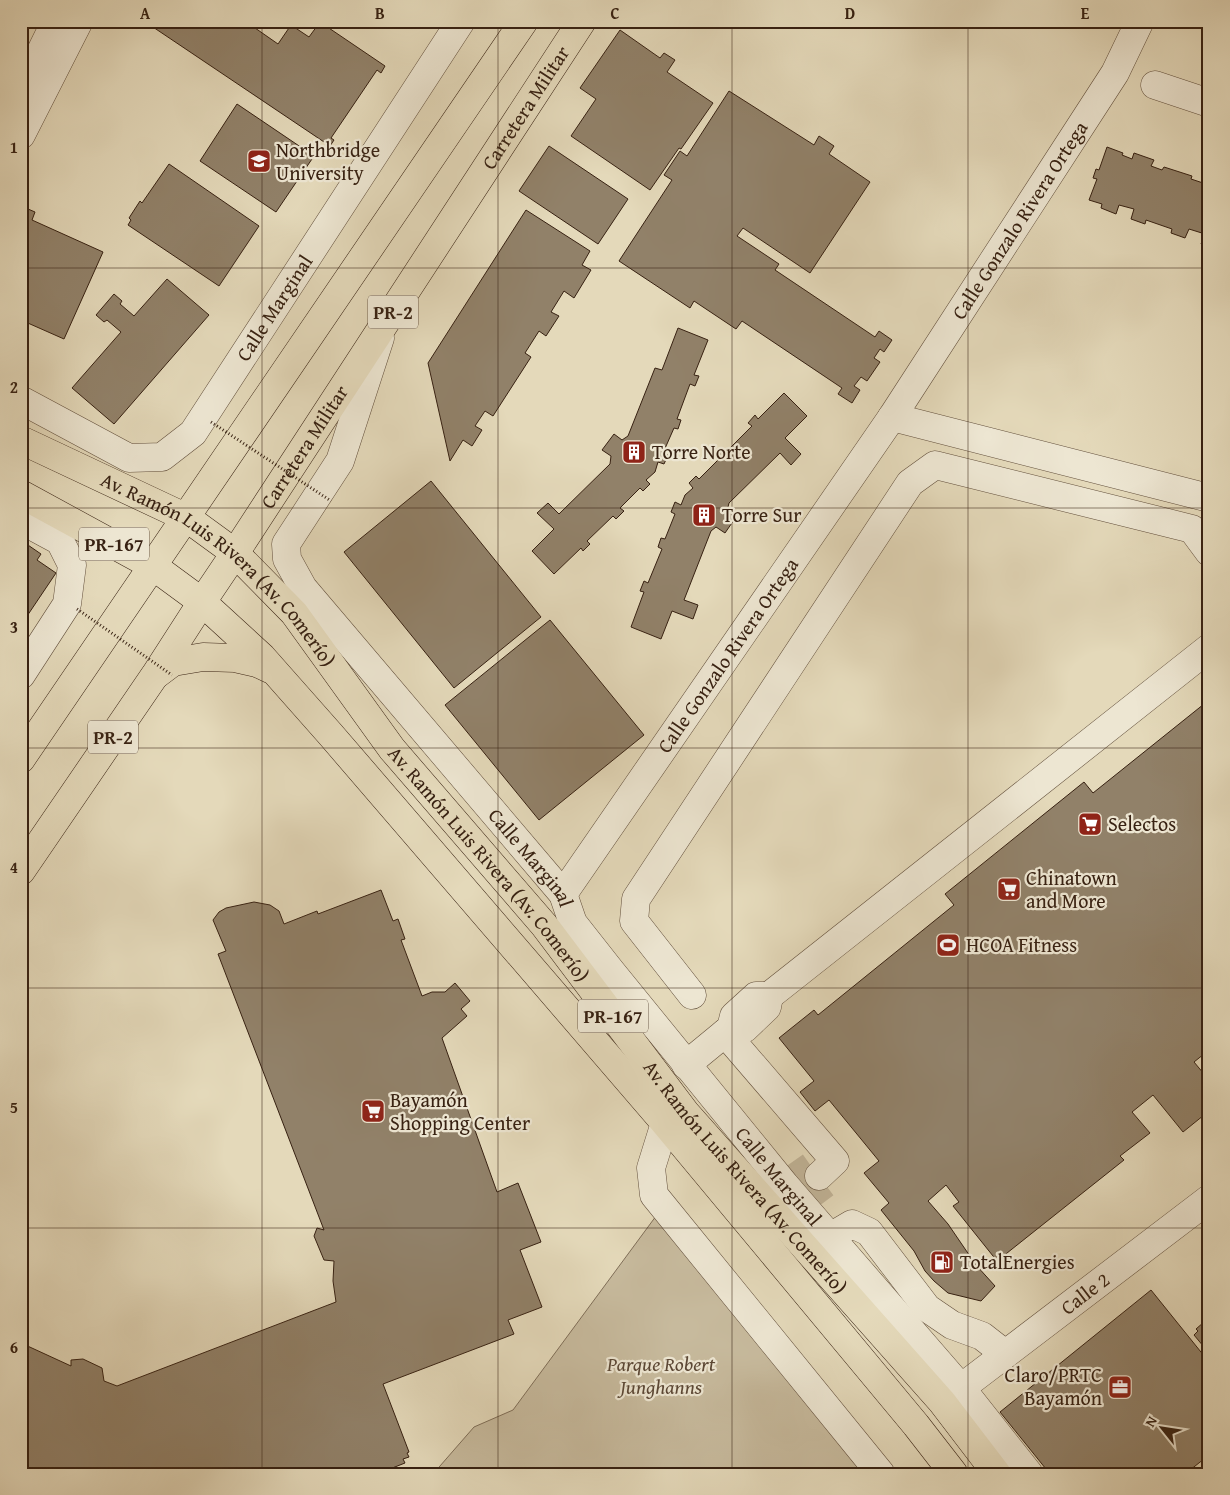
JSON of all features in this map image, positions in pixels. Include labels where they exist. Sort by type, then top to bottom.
[{"type":"main road","points":[[471,99],[504,21]]},
{"type":"main road","name":"PR-2","points":[[21,759],[524,21]]},
{"type":"main road","name":"Carretera Militar","points":[[21,871],[164,675],[202,602],[582,21]]},
{"type":"main road","name":"Av. Ramón Luis Rivera (Av. Comerío)","points":[[21,440],[187,518],[235,553],[294,613],[392,749],[544,925],[685,1112],[942,1402],[997,1474]]},
{"type":"main road","name":"Av. Ramón Luis Rivera (Av. Comerío)","points":[[21,494],[153,566],[202,602],[262,657],[665,1123],[916,1425],[954,1474]]},
{"type":"main road","points":[[164,675],[173,662],[203,657],[235,658],[257,663],[275,672]]},
{"type":"street","points":[[21,92],[56,21]]},
{"type":"street","points":[[21,135],[79,21]]},
{"type":"street","name":"Calle Marginal","points":[[21,400],[129,458],[162,456],[193,433],[461,21]]},
{"type":"street","name":"Calle Gonzalo Rivera Ortega","points":[[563,894],[892,417],[1115,73],[1140,21]]},
{"type":"street","points":[[1155,84],[1209,103]]},
{"type":"street","name":"Calle Marginal","points":[[384,326],[340,461],[286,544],[287,559],[303,588],[563,894],[574,923],[686,1065],[809,1180],[830,1237],[962,1388],[1029,1474]]},
{"type":"street","points":[[892,417],[1209,498]]},
{"type":"street","points":[[692,995],[634,921],[636,899],[910,484],[936,465],[1192,529],[1209,552]]},
{"type":"street","points":[[21,520],[60,541],[72,565],[68,604],[21,674]]},
{"type":"street","points":[[686,1065],[728,1031],[745,1028],[767,1007],[769,996],[1209,648]]},
{"type":"street","points":[[728,1031],[809,1180]]},
{"type":"street","points":[[665,1123],[651,1168],[654,1195],[881,1474]]},
{"type":"street","name":"Calle 2","points":[[962,1388],[1209,1199]]},
{"type":"street","points":[[830,1237],[852,1224],[869,1232],[927,1308],[952,1325],[982,1336],[1006,1354]]},
{"type":"path","points":[[211,422],[331,501]]},
{"type":"path","points":[[77,609],[164,675]]},
{"type":"green space","name":"Parque Robert Junghanns","points":[[659,1212],[866,1474],[433,1474],[474,1427],[513,1410]]},
{"type":"building","points":[[144,21],[245,21],[278,44],[291,25],[309,37],[320,22],[385,66],[381,73],[377,70],[331,138],[334,140],[330,146]]},
{"type":"building","points":[[620,30],[660,58],[664,53],[675,60],[667,72],[713,103],[650,190],[571,136],[596,99],[580,88]]},
{"type":"building","points":[[729,91],[814,145],[819,136],[834,146],[829,154],[870,182],[810,273],[743,228],[737,236],[779,264],[775,270],[875,337],[879,331],[892,340],[884,352],[880,349],[874,358],[880,362],[867,381],[861,377],[854,386],[860,390],[852,403],[838,394],[842,388],[742,321],[736,329],[694,301],[690,308],[619,261],[672,180],[664,175],[680,151],[687,156]]},
{"type":"building","points":[[237,104],[314,156],[276,212],[200,161]]},
{"type":"building","points":[[549,146],[628,199],[598,244],[519,191]]},
{"type":"building","points":[[1107,147],[1123,153],[1122,155],[1132,159],[1134,153],[1154,160],[1151,166],[1162,170],[1164,167],[1192,176],[1191,179],[1203,183],[1205,177],[1209,178],[1209,246],[1201,244],[1205,234],[1189,229],[1185,238],[1171,233],[1172,229],[1146,220],[1145,224],[1131,219],[1134,209],[1119,205],[1116,214],[1101,208],[1102,204],[1089,200],[1097,179],[1093,178],[1096,169],[1099,170]]},
{"type":"building","points":[[169,164],[259,226],[219,286],[128,225],[131,220],[129,218],[140,201],[142,203]]},
{"type":"building","points":[[21,206],[35,212],[32,220],[103,252],[64,339],[21,320]]},
{"type":"building","points":[[526,210],[590,251],[582,265],[591,270],[574,298],[564,291],[551,312],[559,316],[546,336],[539,331],[525,353],[531,357],[493,416],[485,411],[475,426],[482,430],[472,446],[463,440],[450,461],[428,363]]},
{"type":"building","points":[[167,279],[209,315],[114,424],[72,388],[121,332],[107,320],[104,322],[96,315],[114,294],[122,301],[120,304],[134,316]]},
{"type":"building","name":"Torre Norte","points":[[678,328],[708,340],[694,375],[699,376],[695,386],[690,384],[677,419],[681,420],[678,429],[674,428],[663,453],[668,455],[664,464],[658,462],[655,472],[646,480],[650,484],[643,491],[640,488],[620,508],[624,511],[616,519],[613,516],[587,541],[590,544],[583,551],[581,548],[554,574],[532,551],[554,529],[537,513],[548,503],[559,514],[610,464],[611,456],[602,450],[614,434],[622,440],[628,436],[655,368],[662,370]]},
{"type":"building","name":"Torre Sur","points":[[784,393],[807,416],[785,438],[801,454],[791,465],[780,453],[729,503],[727,511],[736,517],[725,533],[716,527],[711,531],[684,600],[698,605],[693,619],[672,611],[661,639],[631,627],[644,592],[640,591],[644,581],[648,583],[662,549],[658,547],[661,538],[665,539],[675,514],[671,512],[675,502],[681,505],[685,495],[693,488],[689,483],[696,476],[699,479],[719,459],[715,456],[723,449],[726,452],[752,426],[748,423],[755,415],[758,419]]},
{"type":"building","points":[[431,481],[541,617],[454,688],[344,552]]},
{"type":"building","points":[[21,543],[24,545],[25,543],[41,554],[37,560],[56,573],[21,625]]},
{"type":"building","points":[[550,620],[644,735],[539,820],[445,705]]},
{"type":"building","points":[[1209,700],[1209,1050],[1194,1062],[1209,1080],[1209,1111],[1183,1132],[1153,1095],[1132,1112],[1150,1133],[1120,1156],[1124,1160],[997,1261],[953,1206],[959,1202],[946,1185],[928,1201],[948,1224],[976,1265],[995,1286],[981,1301],[948,1293],[925,1271],[914,1251],[881,1210],[889,1203],[864,1173],[879,1161],[829,1100],[815,1111],[800,1092],[814,1081],[779,1038],[814,1010],[818,1015],[954,905],[945,894],[1084,782],[1093,793]]},
{"type":"building","name":"Bayamón Shopping Center","points":[[381,890],[393,921],[398,919],[405,939],[401,940],[422,996],[432,992],[445,992],[455,983],[470,1001],[461,1009],[467,1016],[442,1038],[497,1192],[518,1183],[541,1242],[520,1250],[542,1307],[508,1320],[514,1334],[383,1384],[409,1452],[407,1453],[409,1457],[403,1459],[405,1463],[377,1474],[21,1474],[21,1343],[71,1366],[71,1360],[83,1359],[102,1368],[104,1381],[117,1386],[336,1302],[333,1281],[334,1261],[324,1260],[314,1236],[317,1228],[324,1230],[218,954],[226,951],[213,920],[219,912],[226,908],[254,902],[270,905],[279,911],[284,924],[317,911],[318,914]]},
{"type":"building","name":"Claro/PRTC Bayamón","points":[[1151,1290],[1209,1362],[1209,1455],[1185,1474],[1050,1474],[1000,1412]]},
{"type":"building","points":[[1204,1322],[1206,1325],[1209,1323],[1209,1353],[1194,1335],[1198,1331],[1196,1329]]},
{"type":"tunnel","points":[[794,1178],[811,1166]]},
{"type":"tunnel","points":[[809,1196],[825,1184]]},
{"type":"place","name":"Northbridge University","points":[[259,161]]},
{"type":"place","name":"Torre Norte","points":[[634,452]]},
{"type":"place","name":"Torre Sur","points":[[704,515]]},
{"type":"place","name":"Selectos","points":[[1090,824]]},
{"type":"place","name":"Chinatown and More","points":[[1009,889]]},
{"type":"place","name":"HCOA Fitness","points":[[948,945]]},
{"type":"place","name":"Bayamón Shopping Center","points":[[373,1111]]},
{"type":"place","name":"TotalEnergies","points":[[942,1262]]},
{"type":"place","name":"Claro/PRTC Bayamón","points":[[1120,1387]]}]
